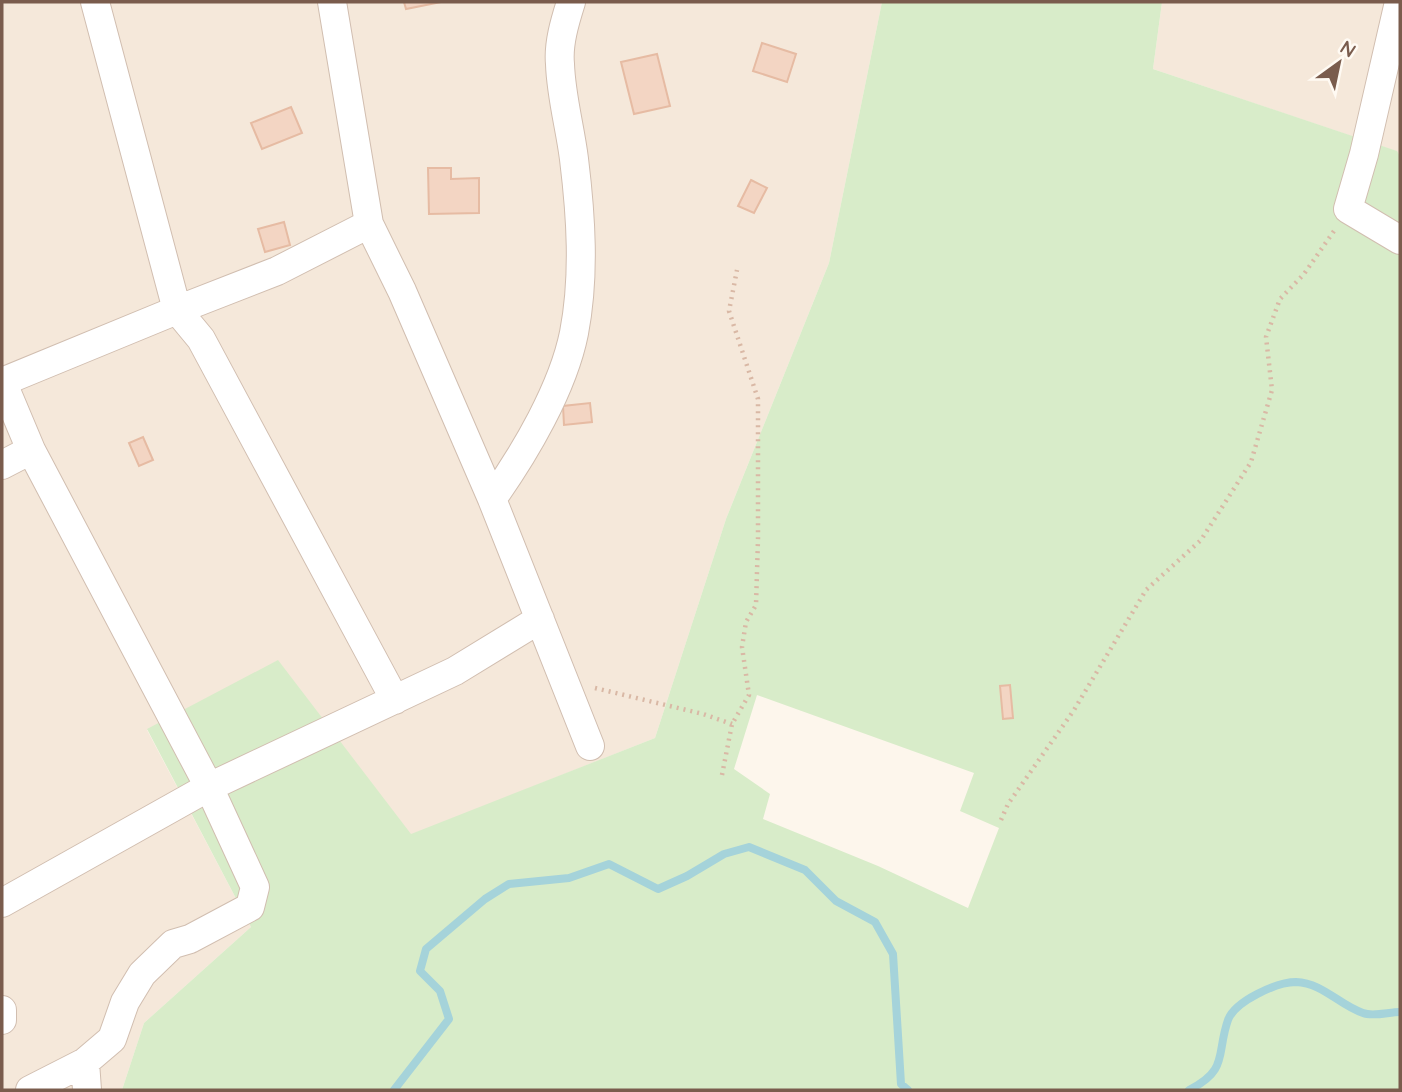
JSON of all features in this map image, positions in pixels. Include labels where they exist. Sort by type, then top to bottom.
[{"type":"street","points":[[95,2],[177,310],[201,339],[395,700]]},
{"type":"street","points":[[332,2],[369,224],[402,291],[492,499],[590,746]]},
{"type":"street","points":[[492,499],[537,428],[562,370],[573,335],[580,286],[581,217],[559,62],[570,2]]},
{"type":"street","points":[[1399,2],[1364,154],[1348,209],[1400,240]]},
{"type":"street","points":[[30,1090],[85,1062],[112,1039],[125,1002],[142,974],[173,944],[190,939],[250,907],[255,887],[209,787],[31,450],[2,382],[277,271],[369,224]]},
{"type":"street","points":[[2,466],[31,450]]},
{"type":"street","points":[[2,904],[209,787],[455,671],[540,619]]},
{"type":"street","points":[[2,1010],[2,1020]]},
{"type":"street","points":[[85,1062],[87,1090]]},
{"type":"path","points":[[1001,820],[1008,804],[1074,710],[1146,590],[1200,540],[1251,462],[1272,390],[1266,337],[1280,299],[1304,274],[1348,209]]},
{"type":"path","points":[[722,775],[732,724],[749,695],[742,647],[746,622],[756,605],[758,539],[758,399],[729,311],[737,271]]},
{"type":"path","points":[[567,689],[600,687],[732,724]]},
{"type":"shaded area","points":[[2,2],[882,2],[829,263],[726,519],[655,738],[411,835],[278,661],[147,730],[251,927],[144,1023],[122,1090],[2,1090]]},
{"type":"shaded area","points":[[1162,2],[1400,2],[1400,156],[1396,151],[1153,69]]},
{"type":"green space","points":[[882,2],[1162,2],[1153,69],[1397,151],[1400,156],[1400,1090],[122,1090],[144,1023],[251,927],[147,729],[278,660],[411,834],[655,738],[726,519],[829,263]],"holes":[[[757,695],[974,773],[960,811],[999,828],[968,908],[878,866],[763,819],[770,794],[734,769]]]},
{"type":"building","points":[[404,2],[441,2],[406,9]]},
{"type":"building","points":[[762,43],[796,54],[787,82],[753,71]]},
{"type":"building","points":[[657,54],[670,106],[634,114],[621,62]]},
{"type":"building","points":[[291,107],[302,133],[262,149],[251,123]]},
{"type":"building","points":[[428,168],[451,168],[451,179],[479,178],[479,213],[429,214]]},
{"type":"building","points":[[751,180],[767,188],[754,213],[738,206]]},
{"type":"building","points":[[284,222],[290,245],[265,252],[258,229]]},
{"type":"building","points":[[590,403],[592,422],[564,425],[563,406]]},
{"type":"building","points":[[143,437],[153,460],[139,466],[129,443]]},
{"type":"building","points":[[1010,685],[1013,718],[1003,719],[1000,686]]},
{"type":"waterway","points":[[394,1090],[449,1019],[440,991],[420,971],[426,949],[485,899],[509,884],[569,878],[609,864],[658,889],[687,876],[724,854],[749,847],[805,870],[836,901],[875,922],[893,954],[901,1084],[908,1090]]},
{"type":"waterway","points":[[1189,1090],[1202,1083],[1216,1068],[1232,1013],[1268,989],[1288,983],[1306,983],[1363,1013],[1400,1012]]}]
